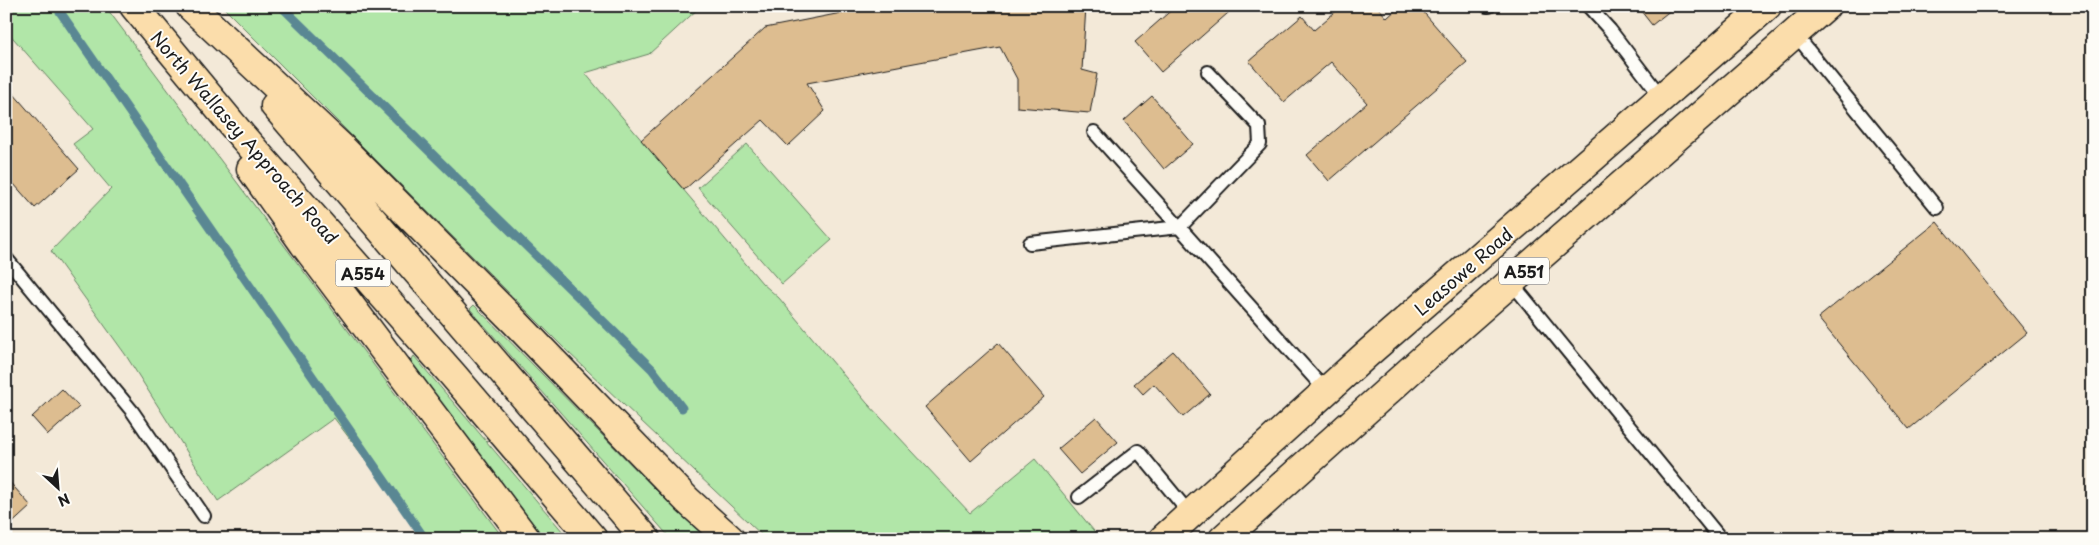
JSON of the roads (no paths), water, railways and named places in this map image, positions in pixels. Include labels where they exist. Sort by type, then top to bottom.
[{"type":"main road","name":"North Wallasey Approach Road","points":[[134,6],[241,135],[453,375],[593,539]]},
{"type":"main road","points":[[190,6],[341,147],[516,322],[688,501],[730,539]]},
{"type":"main road","name":"A554","points":[[190,6],[646,539]]},
{"type":"main road","name":"Leasowe Road","points":[[1163,539],[1326,391],[1767,6]]},
{"type":"main road","name":"A551","points":[[1223,539],[1511,282],[1826,6]]},
{"type":"main road","points":[[152,28],[304,244],[526,539]]},
{"type":"lane","points":[[1588,6],[1610,30],[1662,98]]},
{"type":"lane","points":[[1794,34],[1937,208]]},
{"type":"lane","points":[[1030,243],[1180,227],[1260,144],[1259,126],[1208,72]]},
{"type":"lane","points":[[1094,132],[1326,391]]},
{"type":"lane","points":[[6,258],[132,411],[204,516]]},
{"type":"lane","points":[[1511,282],[1721,539]]},
{"type":"lane","points":[[1079,497],[1138,451],[1190,514]]},
{"type":"waterway","points":[[56,6],[425,539]]},
{"type":"waterway","points":[[281,6],[652,369],[682,408]]}]
